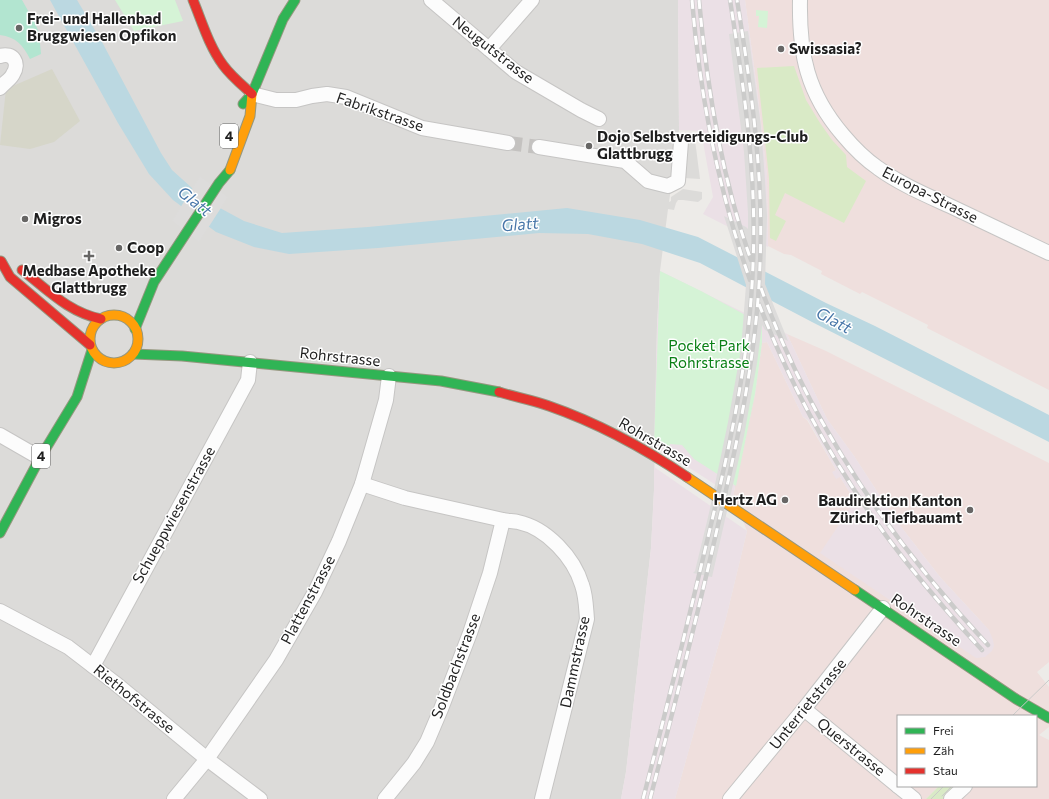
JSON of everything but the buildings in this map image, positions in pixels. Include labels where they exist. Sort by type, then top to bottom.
[{"type":"main road","points":[[193,0],[215,51],[223,64],[232,76],[252,94]]},
{"type":"main road","name":"4","points":[[238,112],[252,94],[283,19],[295,0]]},
{"type":"main road","name":"4","points":[[135,329],[154,282],[217,185],[227,174],[250,116],[252,94]]},
{"type":"main road","name":"4","points":[[217,185],[218,170]]},
{"type":"main road","points":[[0,261],[20,268],[78,313],[101,319],[113,316],[125,306]]},
{"type":"main road","points":[[0,261],[10,277],[91,347],[101,360],[110,366],[127,359],[133,354],[136,347],[145,342],[126,319],[113,316]]},
{"type":"main road","name":"4","points":[[139,294],[154,282]]},
{"type":"main road","points":[[91,347],[90,339],[93,328],[101,319]]},
{"type":"main road","name":"Rohrstrasse","points":[[145,342],[182,356]]},
{"type":"main road","name":"4","points":[[77,397],[91,347]]},
{"type":"main road","name":"Rohrstrasse","points":[[133,354],[182,356],[441,381],[490,390],[549,406],[610,431],[661,460],[883,608],[1016,700],[1043,712]]},
{"type":"main road","name":"4","points":[[0,533],[40,458],[77,397],[88,386]]},
{"type":"street","name":"Neugutstrasse","points":[[431,0],[516,72],[580,110],[599,119]]},
{"type":"street","points":[[489,49],[532,0]]},
{"type":"street","name":"Europa-Strasse","points":[[800,0],[803,56],[813,89],[824,110],[849,142],[878,168],[913,189],[1049,253]]},
{"type":"street","points":[[0,56],[6,54],[13,57],[16,68],[13,76],[0,88]]},
{"type":"street","name":"Fabrikstrasse","points":[[252,94],[276,100],[296,100],[327,94],[346,97],[422,128],[508,143]]},
{"type":"street","points":[[539,147],[626,162],[648,181],[668,186],[678,181],[681,142]]},
{"type":"street","name":"Schueppwiesenstrasse","points":[[93,666],[248,380],[250,362]]},
{"type":"street","name":"Plattenstrasse","points":[[174,799],[207,759],[276,660],[321,579],[339,541],[362,484],[386,400],[389,376]]},
{"type":"street","points":[[0,435],[40,458]]},
{"type":"street","name":"Dammstrasse","points":[[362,484],[405,498],[503,520],[519,522],[533,528],[552,541],[560,548],[573,565],[582,586],[586,601],[587,619],[542,799]]},
{"type":"street","name":"Soldbachstrasse","points":[[385,799],[414,763],[427,742],[441,709],[470,633],[490,572],[503,520]]},
{"type":"street","name":"Unterrietstrasse","points":[[730,799],[804,709],[883,608]]},
{"type":"street","name":"Riethofstrasse","points":[[0,611],[65,645],[115,683],[207,759],[260,799]]},
{"type":"street","name":"Querstrasse","points":[[804,709],[897,785]]},
{"type":"street","name":"Querstrasse","points":[[899,787],[914,799]]},
{"type":"street","points":[[951,799],[964,787]]},
{"type":"shaded area","points":[[0,0],[678,0],[679,130],[669,202],[671,201],[671,197],[683,189],[702,192],[702,199],[698,202],[678,200],[674,210],[668,209],[660,271],[657,326],[654,490],[651,548],[626,772],[621,799],[0,799]]},
{"type":"shaded area","points":[[678,0],[745,0],[767,176],[768,247],[703,214],[713,197],[701,131],[679,130]]},
{"type":"shaded area","points":[[745,0],[1049,0],[1049,390],[927,328],[928,325],[862,292],[860,294],[821,274],[822,271],[791,255],[784,254],[768,246],[767,176]]},
{"type":"shaded area","points":[[52,69],[80,121],[54,142],[30,149],[0,145],[6,89]]},
{"type":"shaded area","points":[[686,139],[695,140],[700,179],[684,178]]},
{"type":"shaded area","points":[[660,271],[787,334],[827,419],[854,456],[895,519],[940,577],[989,630],[994,646],[992,651],[985,657],[976,658],[820,553],[855,501],[840,477],[836,479],[832,472],[836,470],[808,420],[803,417],[767,342],[762,343],[755,394],[733,496],[654,445]]},
{"type":"shaded area","points":[[787,334],[826,351],[1049,463],[1049,662],[1037,672],[1049,687],[1049,727],[1039,735],[1049,740],[1049,799],[945,799],[956,787],[1037,787],[1037,715],[897,715],[897,787],[938,787],[926,799],[675,799],[726,618],[747,531],[733,496],[755,394],[762,343],[767,342],[803,417],[807,420],[836,470],[833,472],[840,477],[855,501],[989,630],[940,577],[895,519],[854,456],[827,419]]},
{"type":"shaded area","points":[[654,467],[747,531],[726,618],[675,799],[621,799],[626,772],[651,548]]},
{"type":"green space","name":"Frei- und Hallenbad Bruggwiesen Opfikon","points":[[0,0],[22,0],[39,33],[41,54],[30,59],[18,42],[6,36],[0,35]]},
{"type":"green space","points":[[115,0],[175,0],[183,21],[134,31]]},
{"type":"green space","points":[[756,10],[768,11],[767,28],[758,27],[759,16],[756,16]]},
{"type":"green space","points":[[794,66],[806,100],[832,140],[846,155],[847,167],[866,181],[844,223],[785,193],[775,215],[786,221],[776,241],[770,238],[769,178],[757,68]]},
{"type":"green space","name":"Pocket Park Rohrstrasse","points":[[660,271],[762,324],[762,343],[755,394],[736,486],[694,459],[682,445],[670,444],[669,450],[658,444],[654,445]]},
{"type":"green space","points":[[938,787],[956,787],[945,799],[926,799]]},
{"type":"water","name":"Glatt","points":[[50,0],[77,0],[102,42],[161,153],[172,170],[192,188],[220,208],[244,221],[282,233],[368,227],[567,208],[640,220],[698,237],[1049,415],[1049,442],[812,322],[700,263],[642,244],[588,234],[539,233],[378,248],[289,254],[254,247],[216,232],[173,200],[149,174],[118,123]]},
{"type":"pier","points":[[748,31],[761,126],[765,180],[767,216],[765,284],[788,341],[765,330],[762,325],[744,436],[712,577],[693,573],[695,571],[709,513],[728,422],[741,349],[746,285],[724,216],[748,229],[744,152],[729,34]]},
{"type":"pier","points":[[200,176],[228,197],[199,242],[172,221]]},
{"type":"tunnel","points":[[508,143],[539,147]]},
{"type":"tram line","points":[[1013,715],[1049,680]]},
{"type":"tram line","points":[[931,799],[943,787]]},
{"type":"tram line","points":[[942,796],[951,787]]},
{"type":"railway","points":[[692,0],[695,36],[705,107],[712,142],[729,211],[750,280]]},
{"type":"railway","points":[[699,0],[706,66],[723,164],[740,228],[751,260]]},
{"type":"railway","points":[[643,799],[685,633],[724,467],[738,400],[748,332],[753,264],[753,198],[748,132],[730,0]]},
{"type":"railway","points":[[650,799],[694,628],[725,493],[745,396],[755,330],[760,264],[760,197],[755,131],[737,0]]},
{"type":"railway","points":[[761,288],[781,338],[803,386],[828,433],[856,478],[886,522],[918,564],[988,645]]},
{"type":"railway","points":[[759,304],[773,339],[805,406],[842,471],[884,533],[907,563],[982,650]]},
{"type":"traffic: fast","points":[[243,104],[252,94],[283,19],[295,0]]},
{"type":"traffic: fast","points":[[135,329],[154,282],[219,183],[230,170]]},
{"type":"traffic: fast","points":[[0,533],[40,458],[77,397],[92,350]]},
{"type":"traffic: fast","points":[[133,354],[182,356],[441,381],[499,392]]},
{"type":"traffic: fast","points":[[855,590],[1016,699],[1049,718]]},
{"type":"traffic: slow","points":[[230,170],[250,116],[252,94]]},
{"type":"traffic: slow","points":[[114,315],[123,317],[131,322],[136,330],[138,339],[136,348],[131,356],[123,361],[114,363],[105,361],[97,356],[92,348],[90,339],[92,330],[97,322],[105,317],[114,315]]},
{"type":"traffic: slow","points":[[687,477],[855,590]]},
{"type":"traffic: jam","points":[[193,0],[206,34],[218,58],[230,73],[252,94]]},
{"type":"traffic: jam","points":[[1,261],[10,277],[90,345]]},
{"type":"traffic: jam","points":[[22,270],[68,306],[89,316],[101,319]]},
{"type":"traffic: jam","points":[[499,392],[543,404],[603,428],[637,446],[687,477]]},
{"type":"place","name":"Frei- und Hallenbad Bruggwiesen Opfikon","points":[[19,28]]},
{"type":"place","name":"Swissasia?","points":[[781,49]]},
{"type":"place","name":"Dojo Selbstverteidigungs-Club Glattbrugg","points":[[589,146]]},
{"type":"place","name":"Migros","points":[[25,219]]},
{"type":"place","name":"Coop","points":[[119,248]]},
{"type":"place","name":"Medbase Apotheke Glattbrugg","points":[[89,256]]},
{"type":"place","name":"Hertz AG","points":[[785,500]]},
{"type":"place","name":"Baudirektion Kanton Zürich, Tiefbauamt","points":[[970,510]]}]
